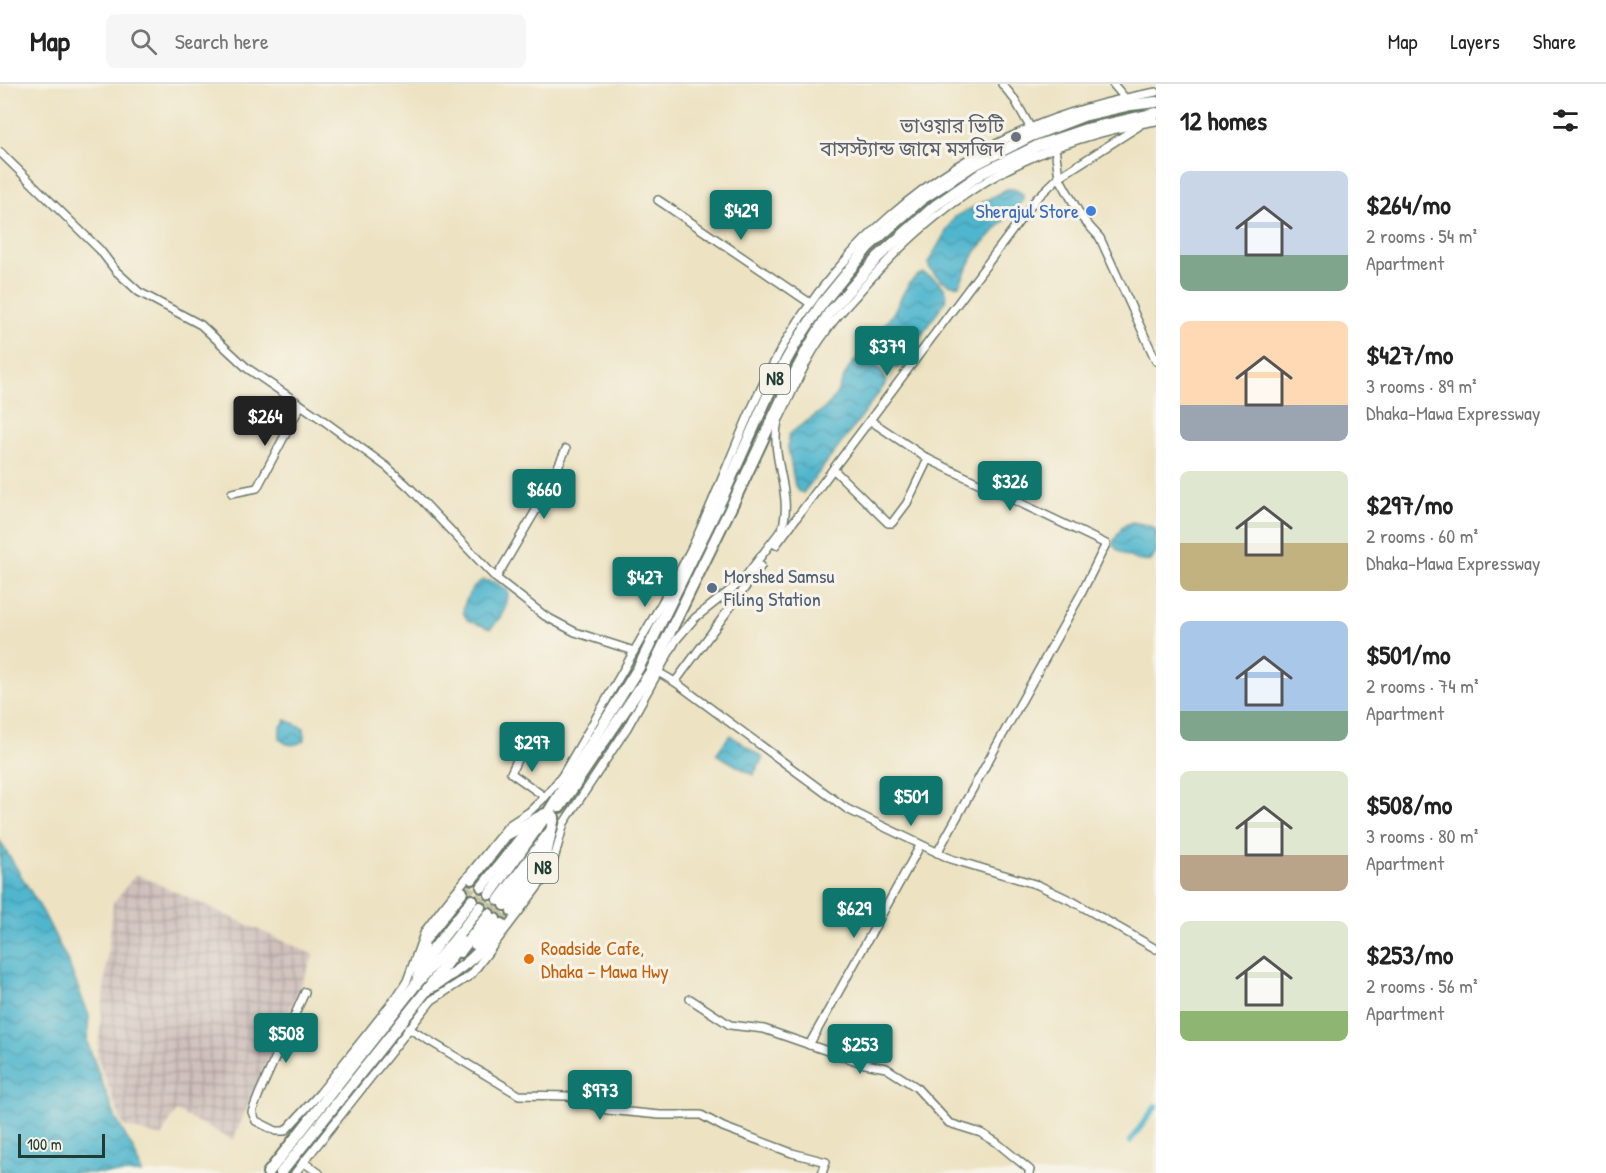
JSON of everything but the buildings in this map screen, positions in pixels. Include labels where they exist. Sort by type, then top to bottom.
[{"type":"highway","name":"N8","points":[[492,895],[639,667],[723,496],[779,372],[821,305],[868,248],[922,199],[982,161],[1031,136],[1083,116],[1156,102]]},
{"type":"highway","name":"N8","points":[[492,895],[544,817],[650,673],[787,388],[829,313],[878,257],[936,205],[982,173],[1039,146],[1086,129],[1156,114]]},
{"type":"highway","name":"N8","points":[[492,895],[519,828],[544,817]]},
{"type":"highway","name":"N8","points":[[492,895],[546,856],[550,835],[544,817]]},
{"type":"highway","name":"N8","points":[[492,895],[550,835]]},
{"type":"highway","points":[[419,968],[453,942],[482,908]]},
{"type":"highway","points":[[419,968],[482,908]]},
{"type":"highway","points":[[268,1173],[419,968],[482,908]]},
{"type":"highway","points":[[439,983],[461,969],[487,945],[482,908]]},
{"type":"highway","points":[[281,1173],[439,983],[482,908]]},
{"type":"highway","points":[[439,983],[482,908]]},
{"type":"street","points":[[1115,84],[1125,98]]},
{"type":"street","points":[[1004,85],[1030,128]]},
{"type":"street","points":[[305,992],[252,1112],[256,1121],[276,1131],[285,1131],[320,1093],[398,995],[407,981],[425,931],[508,825],[529,812],[562,776],[690,550],[773,366],[810,303],[846,260],[888,218],[927,185],[999,142],[1030,128],[1109,101],[1156,92]]},
{"type":"street","points":[[295,1173],[408,1028],[432,1000],[471,975],[543,880],[553,863],[564,823],[627,728],[666,656],[683,630],[742,581],[782,529],[786,518],[786,502],[775,447],[775,432],[778,421],[824,333],[881,266],[931,220],[986,180],[1031,157],[1097,132],[1156,121]]},
{"type":"street","points":[[675,682],[1030,208],[1059,177],[1143,123]]},
{"type":"street","points":[[1055,148],[1059,177],[1082,218],[1100,238],[1156,361]]},
{"type":"street","points":[[0,152],[100,250],[116,271],[139,292],[201,325],[247,368],[387,467],[496,578],[544,616],[575,632],[634,651]]},
{"type":"street","points":[[658,200],[810,303]]},
{"type":"street","points":[[232,493],[257,488],[301,405]]},
{"type":"street","points":[[871,421],[928,459],[1106,544],[1081,594],[938,853]]},
{"type":"street","points":[[496,578],[545,495],[566,448]]},
{"type":"street","points":[[833,470],[890,524],[907,503],[928,459]]},
{"type":"street","points":[[658,672],[675,682],[847,809],[951,859],[1038,885],[1083,906],[1156,949]]},
{"type":"street","points":[[523,747],[510,772],[545,797]]},
{"type":"street","points":[[809,1045],[920,846]]},
{"type":"street","points":[[690,999],[730,1025],[764,1029],[865,1064],[886,1068],[916,1087],[949,1123],[981,1133],[996,1142],[1030,1170],[1029,1173]]},
{"type":"street","points":[[408,1028],[519,1095],[568,1096],[607,1110],[660,1115],[701,1115],[723,1127],[792,1153],[826,1162],[822,1173]]},
{"type":"street","points":[[303,1162],[319,1173]]},
{"type":"shaded area","points":[[136,874],[314,955],[233,1140],[176,1111],[161,1137],[123,1126],[97,1057],[113,903]]},
{"type":"water","points":[[1007,189],[1023,194],[1023,200],[976,251],[959,285],[940,279],[928,263],[955,217]]},
{"type":"water","points":[[923,273],[943,287],[946,300],[900,366],[897,368],[888,366],[869,353],[868,345],[892,315],[908,285]]},
{"type":"water","points":[[860,357],[877,367],[886,383],[803,493],[798,491],[788,448],[789,435],[831,402],[850,366]]},
{"type":"water","points":[[1132,522],[1148,525],[1156,530],[1156,553],[1151,561],[1146,562],[1130,557],[1112,544],[1123,526]]},
{"type":"water","points":[[483,580],[495,582],[508,591],[503,612],[490,629],[467,620],[463,612],[469,594]]},
{"type":"water","points":[[286,720],[304,728],[305,739],[293,745],[280,739],[280,728]]},
{"type":"water","points":[[730,735],[763,758],[753,775],[716,754]]},
{"type":"water","points":[[0,841],[43,912],[68,962],[89,1016],[87,1042],[116,1119],[134,1151],[142,1173],[0,1173]]},
{"type":"waterway","points":[[1130,1141],[1156,1106]]},
{"type":"tunnel","points":[[465,895],[475,882]]},
{"type":"tunnel","points":[[476,904],[486,890]]},
{"type":"tunnel","points":[[485,911],[495,897]]},
{"type":"tunnel","points":[[492,916],[502,903]]},
{"type":"tunnel","points":[[499,922],[509,908]]},
{"type":"place","name":"ভাওয়ার ভিটি বাসস্ট্যান্ড জামে মসজিদ","points":[[1016,137]]},
{"type":"place","name":"Sherajul Store","points":[[1091,211]]},
{"type":"place","name":"Morshed Samsu Filing Station","points":[[712,588]]},
{"type":"place","name":"Roadside Cafe, Dhaka - Mawa Hwy","points":[[529,959]]}]
